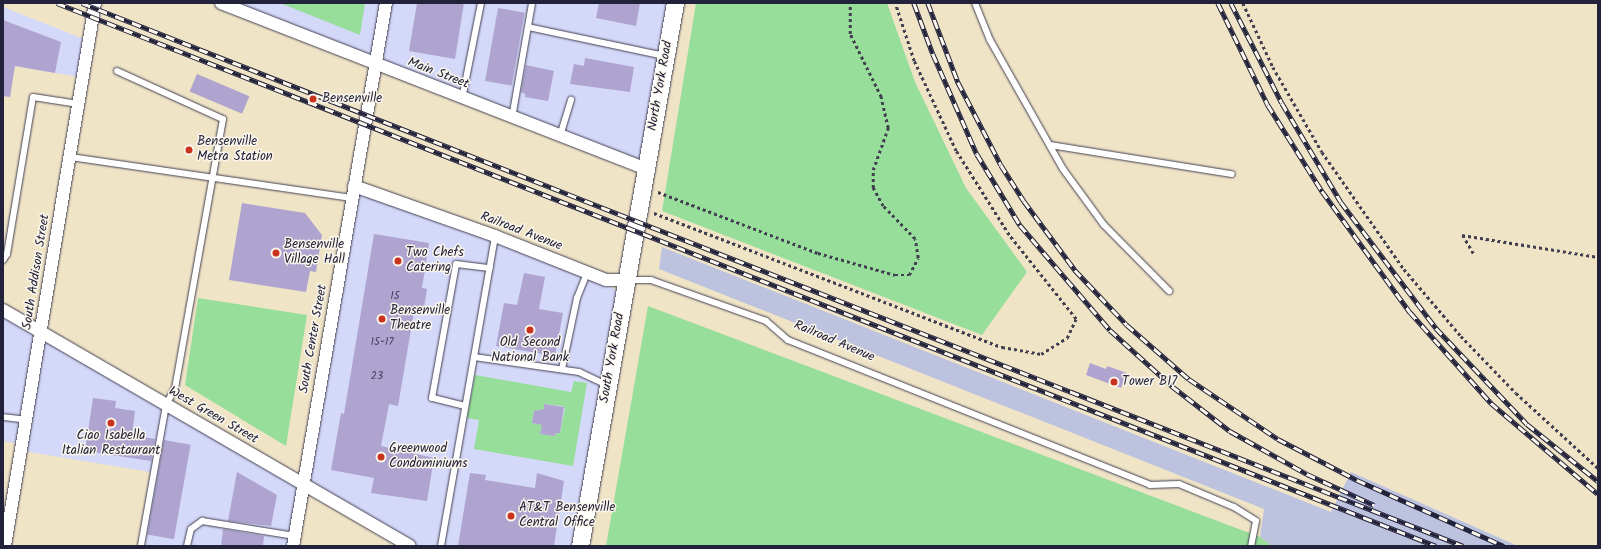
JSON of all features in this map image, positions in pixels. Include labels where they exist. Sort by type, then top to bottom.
[{"type":"main road","name":"North York Road","points":[[646,170],[675,3]]},
{"type":"main road","name":"South York Road","points":[[580,546],[646,170]]},
{"type":"street","name":"South Addison Street","points":[[5,546],[42,332],[95,3]]},
{"type":"street","name":"Main Street","points":[[220,3],[242,7],[375,65],[646,170]]},
{"type":"street","name":"South Center Street","points":[[294,541],[386,3]]},
{"type":"street","name":"Railroad Avenue","points":[[353,192],[495,236],[606,280],[627,280]]},
{"type":"street","name":"West Green Street","points":[[3,310],[410,546]]},
{"type":"lane","points":[[462,99],[481,3]]},
{"type":"lane","points":[[512,118],[532,3]]},
{"type":"lane","points":[[975,3],[990,40],[1063,169],[1104,225],[1169,291]]},
{"type":"lane","points":[[528,27],[666,56]]},
{"type":"lane","points":[[117,71],[223,119],[175,388],[166,405],[141,546]]},
{"type":"lane","points":[[3,260],[7,254],[33,97],[78,104]]},
{"type":"lane","points":[[560,136],[571,100]]},
{"type":"lane","points":[[1050,145],[1232,174]]},
{"type":"lane","points":[[70,156],[213,178],[353,192]]},
{"type":"lane","points":[[441,546],[495,236]]},
{"type":"lane","points":[[466,406],[432,398],[456,264],[490,268]]},
{"type":"lane","points":[[562,369],[577,298],[587,273]]},
{"type":"lane","name":"Railroad Avenue","points":[[627,280],[651,280],[766,321],[788,340],[1150,484],[1178,484],[1234,507],[1256,521],[1251,546]]},
{"type":"lane","points":[[474,357],[579,372],[609,386]]},
{"type":"lane","points":[[3,417],[26,420]]},
{"type":"lane","points":[[187,546],[191,529],[202,521],[294,541]]},
{"type":"path","points":[[643,186],[818,253],[895,274],[909,275],[918,258],[915,239],[883,206],[872,184],[873,170],[888,128],[881,97],[850,34],[850,3]]},
{"type":"path","points":[[639,207],[1002,347],[1041,354],[1067,338],[1076,319],[1009,235],[956,151],[914,61],[895,3]]},
{"type":"path","points":[[1243,3],[1274,67],[1322,152],[1404,269],[1461,336],[1516,393],[1598,468]]},
{"type":"path","points":[[1474,254],[1462,235],[1598,257]]},
{"type":"shaded area","points":[[230,3],[672,3],[644,165]]},
{"type":"shaded area","points":[[3,7],[84,39],[79,77],[3,64]]},
{"type":"shaded area","points":[[358,185],[620,291],[576,546],[418,546],[308,483]]},
{"type":"shaded area","points":[[662,247],[1331,512],[1351,472],[1518,546],[1272,546],[1260,537],[1264,509],[659,269]]},
{"type":"shaded area","points":[[3,313],[39,334],[20,444],[3,441]]},
{"type":"shaded area","points":[[44,336],[300,487],[291,546],[138,546],[150,472],[23,451]]},
{"type":"green space","points":[[280,3],[365,3],[360,35]]},
{"type":"green space","points":[[696,3],[887,3],[915,82],[966,188],[1027,272],[982,335],[662,211]]},
{"type":"green space","points":[[198,298],[307,315],[286,446],[185,385]]},
{"type":"green space","points":[[648,306],[1260,537],[1272,546],[606,546]]},
{"type":"green space","points":[[475,375],[571,392],[574,381],[587,383],[573,466],[474,449],[479,420],[467,418]],"holes":[[[544,404],[563,406],[565,408],[560,433],[556,433],[555,436],[540,434],[542,425],[532,423],[534,411],[544,409]]]},
{"type":"building","points":[[417,3],[464,3],[455,59],[409,51]]},
{"type":"building","points":[[599,3],[640,3],[636,26],[596,18]]},
{"type":"building","points":[[498,8],[525,13],[512,86],[485,81]]},
{"type":"building","points":[[3,20],[61,42],[55,73],[15,66],[10,97],[3,96]]},
{"type":"building","points":[[585,58],[634,67],[630,92],[570,84],[574,64],[584,66]]},
{"type":"building","points":[[526,65],[554,71],[548,101],[525,97],[525,94],[521,92]]},
{"type":"building","points":[[197,74],[249,96],[242,114],[190,91]]},
{"type":"building","name":"Bensenville Village Hall","points":[[242,203],[305,213],[322,235],[316,272],[310,271],[306,292],[229,280]]},
{"type":"building","points":[[374,234],[429,243],[422,288],[427,289],[423,314],[414,312],[398,406],[389,404],[381,446],[434,458],[427,501],[371,493],[374,478],[331,470],[341,413],[344,414]]},
{"type":"building","name":"Old Second National Bank","points":[[524,273],[545,277],[539,309],[563,313],[555,356],[496,346],[504,303],[517,305]]},
{"type":"building","name":"Tower B17","points":[[1090,363],[1106,369],[1107,366],[1127,373],[1121,388],[1086,375]]},
{"type":"building","name":"Ciao Isabella Italian Restaurant","points":[[93,398],[116,401],[115,408],[135,411],[132,435],[155,439],[151,461],[85,451]]},
{"type":"building","points":[[544,404],[564,407],[560,433],[556,433],[555,436],[540,434],[542,425],[532,423],[534,411],[544,409]]},
{"type":"building","points":[[164,440],[191,445],[174,539],[147,535]]},
{"type":"building","points":[[237,472],[277,495],[271,526],[228,521]]},
{"type":"building","name":"AT&T Bensenville Central Office","points":[[470,473],[486,475],[485,480],[535,488],[537,473],[564,481],[554,546],[458,546]]},
{"type":"building","points":[[223,529],[264,536],[263,546],[221,546]]},
{"type":"railway","points":[[57,3],[1436,546]]},
{"type":"railway","points":[[82,3],[1463,546]]},
{"type":"railway","points":[[914,3],[933,54],[977,154],[1020,225],[1110,330],[1172,386],[1230,431],[1307,474],[1374,505]]},
{"type":"railway","points":[[928,3],[958,82],[1001,165],[1024,201],[1075,270],[1127,325],[1189,379],[1278,439],[1357,480],[1504,546]]},
{"type":"railway","points":[[1218,3],[1268,105],[1322,191],[1410,312],[1491,403],[1598,494]]},
{"type":"railway","points":[[1231,3],[1282,103],[1341,202],[1436,328],[1527,424],[1598,481]]},
{"type":"place","name":"Bensenville","points":[[313,99]]},
{"type":"place","name":"Bensenville Metra Station","points":[[189,150]]},
{"type":"place","name":"Bensenville Village Hall","points":[[276,253]]},
{"type":"place","name":"Two Chefs Catering","points":[[398,261]]},
{"type":"place","name":"Bensenville Theatre","points":[[382,319]]},
{"type":"place","name":"Old Second National Bank","points":[[530,330]]},
{"type":"place","name":"Tower B17","points":[[1114,382]]},
{"type":"place","name":"Ciao Isabella Italian Restaurant","points":[[111,423]]},
{"type":"place","name":"Greenwood Condominiums","points":[[381,457]]},
{"type":"place","name":"AT&T Bensenville Central Office","points":[[511,516]]}]
